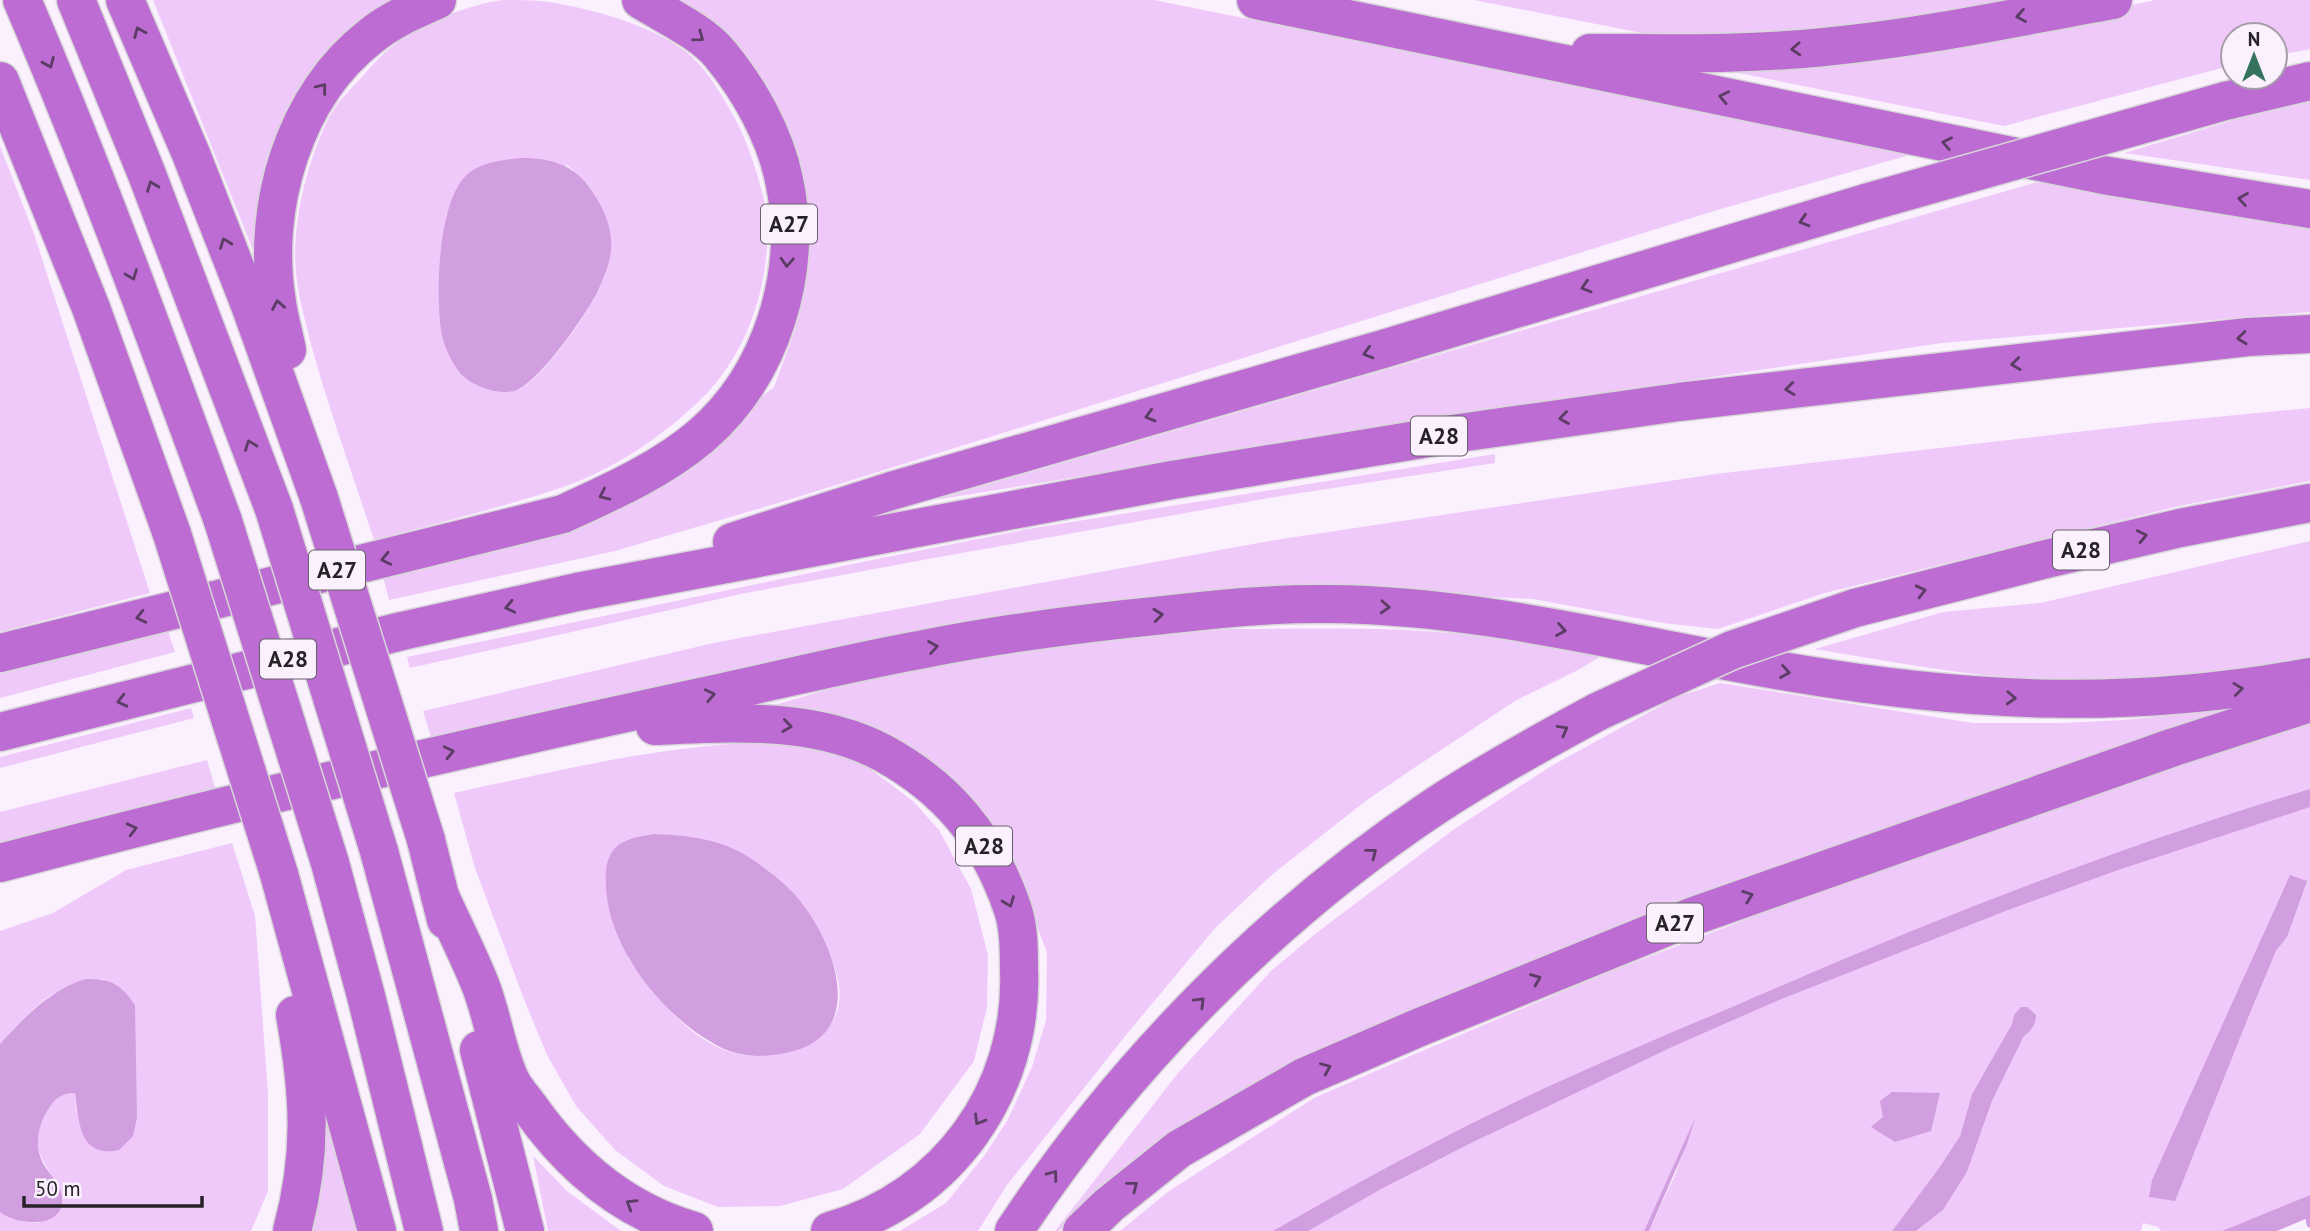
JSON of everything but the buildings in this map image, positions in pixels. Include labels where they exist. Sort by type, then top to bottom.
[{"type":"highway","points":[[22,0],[62,93],[141,297],[223,521],[330,863],[387,1077],[424,1231]]},
{"type":"highway","name":"A27","points":[[76,0],[146,172],[274,509],[379,851],[480,1231]]},
{"type":"highway","name":"A27","points":[[125,0],[235,267],[319,498],[426,840],[525,1231]]},
{"type":"highway","name":"A27","points":[[299,445],[298,398],[276,301],[274,264],[275,218],[289,157],[315,96],[342,64],[371,35],[408,13],[437,0]]},
{"type":"highway","name":"A27","points":[[0,653],[563,514],[614,491],[664,463],[702,435],[746,383],[777,321],[786,282],[789,227],[785,180],[762,118],[718,52],[689,29],[641,0]]},
{"type":"highway","points":[[1256,0],[2103,175],[2310,209]]},
{"type":"highway","points":[[1514,54],[1738,52],[1823,48],[1905,37],[2113,0]]},
{"type":"highway","points":[[0,81],[91,307],[173,534],[279,874],[377,1231]]},
{"type":"highway","name":"A28","points":[[577,592],[891,491],[1383,349],[1869,201],[2225,101],[2310,82]]},
{"type":"highway","name":"A28","points":[[0,732],[402,631],[577,592],[1172,480],[1459,433],[1679,402],[2248,337],[2310,334]]},
{"type":"highway","name":"A28","points":[[1014,1231],[1036,1197],[1119,1089],[1177,1024],[1265,940],[1335,881],[1432,808],[1502,764],[1599,711],[1732,650],[1855,608],[2042,559],[2179,528],[2310,503]]},
{"type":"highway","name":"A28","points":[[0,863],[315,783],[922,649],[1123,619],[1256,605],[1394,607],[1481,617],[1623,640],[1828,679],[1904,690],[2005,698],[2080,701],[2154,698],[2261,686],[2310,677]]},
{"type":"highway","name":"A27","points":[[1082,1231],[1109,1205],[1179,1149],[1304,1077],[1420,1027],[1691,917],[2160,751],[2310,703]]},
{"type":"highway","name":"A28","points":[[548,730],[694,723],[779,724],[834,734],[880,752],[918,774],[954,804],[985,848],[1013,908],[1018,948],[1020,986],[1016,1025],[1002,1077],[977,1126],[949,1160],[919,1189],[885,1209],[830,1231]]},
{"type":"highway","points":[[0,881],[66,846]]},
{"type":"highway","points":[[279,874],[282,937],[304,1065],[308,1143],[302,1194],[292,1231]]},
{"type":"highway","points":[[440,896],[480,985],[509,1079],[542,1125],[579,1167],[611,1192],[673,1225],[694,1231]]},
{"type":"shaded area","points":[[153,0],[404,0],[378,15],[255,255]]},
{"type":"shaded area","points":[[663,0],[1154,0],[1920,152],[1714,211],[785,501],[615,551],[389,600],[381,569],[707,440],[774,387],[795,330],[807,250],[794,154]]},
{"type":"shaded area","points":[[1474,0],[2005,0],[1836,30],[1740,37],[1647,34]]},
{"type":"shaded area","points":[[2155,0],[2310,0],[2310,49],[2289,53],[2289,21],[2219,21],[2219,69],[2004,126],[1703,66],[2083,16]]},
{"type":"shaded area","points":[[540,1],[620,19],[661,36],[697,62],[717,88],[740,129],[763,196],[768,219],[767,248],[759,297],[741,343],[714,385],[683,416],[617,463],[563,487],[493,509],[374,540],[325,393],[300,299],[295,253],[299,210],[317,145],[334,109],[344,96],[380,57],[400,40],[436,20],[490,2]],"holes":[[[567,165],[599,203],[608,257],[605,276],[587,311],[548,364],[517,390],[494,390],[440,313],[446,214]]]},
{"type":"shaded area","points":[[2310,100],[2310,180],[2124,153],[2271,109]]},
{"type":"shaded area","points":[[0,146],[34,234],[150,593],[0,632]]},
{"type":"shaded area","points":[[520,158],[551,161],[578,174],[599,202],[607,221],[611,253],[598,291],[561,347],[524,386],[514,391],[499,392],[482,388],[468,380],[457,369],[446,349],[440,319],[441,250],[450,204],[458,186],[469,173],[487,164]]},
{"type":"shaded area","points":[[2044,180],[2310,225],[2310,312],[1942,343],[1544,402],[934,500]]},
{"type":"shaded area","points":[[2310,408],[2310,481],[2179,506],[1825,593],[1718,629],[1663,623],[1533,599],[1338,589],[432,740],[423,711],[718,642],[1275,540],[1716,474],[2154,423]]},
{"type":"shaded area","points":[[1495,454],[1495,463],[1281,496],[746,593],[410,668],[407,657],[1028,529]]},
{"type":"shaded area","points":[[2310,541],[2310,664],[2167,679],[2047,681],[1914,666],[1815,649],[1943,612],[2040,603]]},
{"type":"shaded area","points":[[164,619],[175,652],[0,698],[0,659]]},
{"type":"shaded area","points":[[1344,628],[1431,631],[1514,640],[1603,655],[1515,701],[1367,800],[1274,873],[1216,927],[1126,1035],[1007,1185],[978,1231],[900,1231],[946,1203],[984,1156],[1007,1121],[1032,1067],[1046,1020],[1047,952],[1021,886],[981,821],[764,708],[844,685],[948,664],[1135,638],[1229,629]]},
{"type":"shaded area","points":[[1720,683],[1973,723],[2123,720],[2252,708],[1903,824],[1099,1191],[1059,1231],[1055,1231],[1178,1073],[1271,971],[1315,934],[1453,830],[1551,766],[1677,697]]},
{"type":"shaded area","points":[[191,708],[194,718],[0,768],[0,757]]},
{"type":"shaded area","points":[[2310,723],[2310,1195],[2222,1231],[2161,1231],[2158,1227],[2143,1223],[2141,1231],[1916,1231],[1943,1210],[1967,1172],[1992,1101],[2024,1036],[2030,1031],[2014,1015],[2012,1024],[1972,1094],[1960,1136],[1892,1231],[1649,1231],[1675,1175],[1696,1117],[1644,1231],[1120,1231],[1169,1191],[1314,1098],[1607,973],[1918,853],[2138,776]],"holes":[[[2283,890],[2287,937],[2276,951],[2175,1200],[2150,1197],[2153,1180]]]},
{"type":"shaded area","points":[[780,742],[818,747],[857,759],[913,801],[939,830],[971,889],[988,955],[987,1007],[974,1061],[920,1134],[843,1189],[780,1206],[718,1207],[664,1186],[615,1150],[576,1106],[547,1055],[525,1002],[475,868],[454,793],[616,759],[697,747]],"holes":[[[655,834],[710,843],[758,864],[797,898],[813,920],[834,966],[840,995],[830,1025],[811,1043],[755,1055],[725,1050],[708,1042],[677,1018],[628,958]]]},
{"type":"shaded area","points":[[207,760],[216,791],[0,845],[0,812]]},
{"type":"shaded area","points":[[2310,789],[2310,807],[2118,870],[1779,1000],[1674,1046],[1471,1143],[1381,1189],[1308,1231],[1273,1231],[1418,1151],[1528,1096],[1807,975],[2020,888],[2164,836]]},
{"type":"shaded area","points":[[655,834],[702,839],[737,850],[779,880],[796,896],[823,937],[837,985],[837,1008],[828,1028],[812,1044],[768,1056],[751,1056],[726,1050],[677,1017],[641,977],[616,931],[609,907],[606,869],[610,855],[619,845],[634,838]]},
{"type":"shaded area","points":[[232,843],[255,916],[268,1093],[268,1191],[251,1231],[0,1231],[0,1212],[24,1222],[38,1223],[62,1193],[40,1152],[38,1132],[48,1108],[60,1097],[75,1093],[77,1113],[104,979],[87,980],[58,991],[33,1009],[0,1044],[0,931],[53,913],[126,870]]},
{"type":"shaded area","points":[[2290,875],[2307,881],[2287,937],[2276,951],[2175,1201],[2149,1197],[2152,1180]]},
{"type":"shaded area","points":[[86,979],[115,984],[135,1005],[137,1118],[133,1136],[119,1150],[96,1149],[89,1143],[80,1126],[75,1093],[63,1095],[49,1108],[38,1138],[42,1161],[60,1188],[61,1207],[57,1215],[39,1222],[8,1217],[0,1212],[0,1044],[28,1014],[49,997]]},
{"type":"shaded area","points":[[2021,1007],[2027,1007],[2036,1015],[2035,1021],[2024,1036],[1992,1101],[1967,1172],[1943,1210],[1916,1231],[1892,1231],[1960,1136],[1972,1094],[2012,1024],[2014,1015]]},
{"type":"shaded area","points":[[314,1073],[356,1231],[301,1231]]},
{"type":"shaded area","points":[[1892,1092],[1940,1093],[1931,1131],[1895,1142],[1871,1127],[1883,1117],[1880,1101]]},
{"type":"shaded area","points":[[1696,1116],[1687,1144],[1649,1231],[1644,1231]]},
{"type":"shaded area","points":[[533,1156],[567,1191],[621,1231],[548,1231]]},
{"type":"shaded area","points":[[2310,1195],[2310,1217],[2277,1231],[2222,1231]]},
{"type":"waterway","points":[[2309,1218],[2310,1224]]}]
